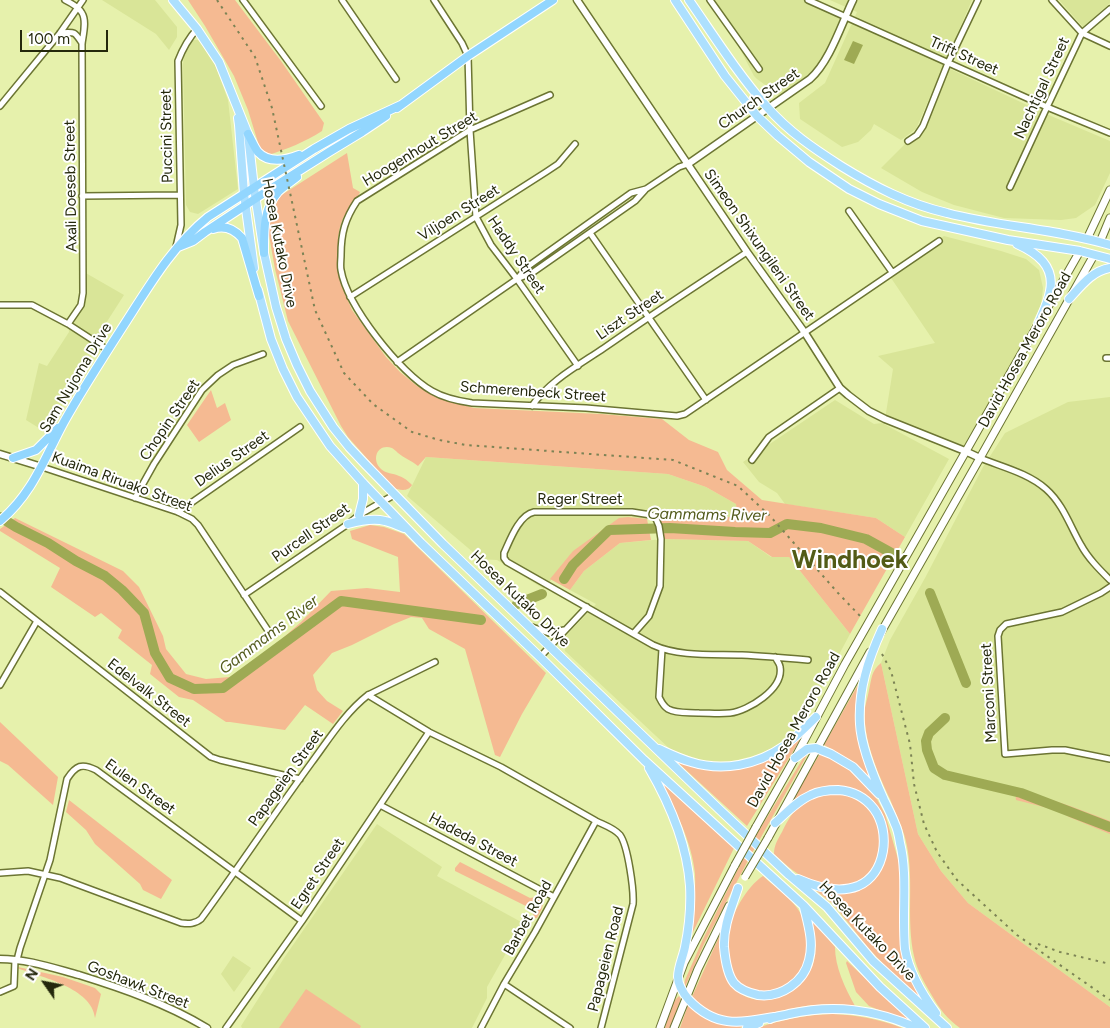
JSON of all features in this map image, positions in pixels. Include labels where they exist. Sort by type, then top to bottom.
[{"type":"highway","name":"Sam Nujoma Drive","points":[[176,248],[193,241],[256,198],[362,132],[468,56],[550,1]]},
{"type":"highway","name":"Sam Nujoma Drive","points":[[0,521],[12,510],[28,490],[42,467],[65,420],[108,350],[155,276],[193,229],[208,217],[349,129],[401,105]]},
{"type":"highway","points":[[248,134],[257,151],[275,161],[314,150]]},
{"type":"highway","points":[[264,253],[265,219],[272,202],[278,193],[317,159]]},
{"type":"highway","points":[[205,232],[218,227],[237,232],[242,238],[259,296]]},
{"type":"highway","points":[[13,458],[36,450],[65,420]]},
{"type":"main road","name":"Hosea Kutako Drive","points":[[173,0],[197,29],[219,62],[248,134],[264,253],[276,307],[286,339],[310,391],[349,447],[394,495],[526,624],[790,875],[827,907],[873,961],[946,1027]]},
{"type":"main road","name":"Hosea Kutako Drive","points":[[180,0],[189,19]]},
{"type":"main road","points":[[675,0],[726,76],[757,116],[808,162],[849,189],[879,204],[922,221],[1008,240],[1080,251],[1110,260]]},
{"type":"main road","points":[[689,0],[746,82],[768,108],[804,142],[885,192],[948,214],[1110,245]]},
{"type":"main road","name":"Hosea Kutako Drive","points":[[232,94],[239,125],[244,194],[252,260],[259,296],[271,339],[283,369],[297,397],[330,446],[409,530],[644,760],[804,906],[880,987],[925,1028]]},
{"type":"main road","points":[[1080,251],[1110,190]]},
{"type":"main road","points":[[1094,255],[1110,218]]},
{"type":"main road","points":[[1008,240],[1024,247],[1040,258],[1045,265],[1050,281],[1050,290],[1038,324]]},
{"type":"main road","name":"David Hosea Meroro Road","points":[[660,1028],[688,955],[735,865],[816,717],[1080,251]]},
{"type":"main road","name":"David Hosea Meroro Road","points":[[674,1028],[698,969],[738,888],[768,838],[882,629],[1094,255]]},
{"type":"main road","points":[[1069,300],[1093,274],[1110,268]]},
{"type":"main road","points":[[359,515],[363,499],[363,483]]},
{"type":"main road","points":[[348,524],[364,520],[385,521],[409,530]]},
{"type":"main road","points":[[882,629],[864,677],[860,712],[862,741],[895,824],[902,848],[905,949],[924,997],[946,1027]]},
{"type":"main road","points":[[655,747],[681,759],[701,765],[724,767],[744,764],[772,754],[816,717]]},
{"type":"main road","points":[[795,758],[807,749],[816,748],[832,754],[853,767],[883,797]]},
{"type":"main road","points":[[644,760],[663,792],[674,816],[689,873],[688,928],[678,978],[680,987],[686,997],[698,1009],[707,1016],[718,1020],[743,1023],[812,1010],[838,1008],[862,1011],[890,1018],[916,1028]]},
{"type":"main road","points":[[775,823],[812,794],[844,790],[857,795],[869,804],[875,811],[882,830],[883,851],[881,860],[873,874],[858,886],[837,889],[826,888],[790,875]]},
{"type":"main road","points":[[738,888],[726,924],[724,947],[731,978],[736,985],[748,993],[763,996],[781,993],[804,973],[809,961],[811,944],[804,906]]},
{"type":"main road","points":[[747,1028],[774,1017]]},
{"type":"street","points":[[65,0],[77,8]]},
{"type":"street","points":[[0,106],[60,32],[83,0]]},
{"type":"street","points":[[244,0],[321,106]]},
{"type":"street","points":[[342,0],[396,78]]},
{"type":"street","points":[[434,0],[462,43],[468,56]]},
{"type":"street","name":"Simeon Shixungileni Street","points":[[577,0],[747,252],[805,333],[840,388],[869,411],[966,451]]},
{"type":"street","points":[[710,0],[759,69]]},
{"type":"street","name":"Trift Street","points":[[808,0],[1047,107],[1110,133]]},
{"type":"street","name":"Church Street","points":[[517,279],[527,267],[631,194],[646,189],[679,167],[688,164],[810,79],[818,72],[824,62],[852,0]]},
{"type":"street","points":[[908,141],[917,135],[923,126],[948,63],[978,0]]},
{"type":"street","points":[[1052,0],[1082,33],[1110,46]]},
{"type":"street","name":"Axali Doeseb Street","points":[[68,324],[81,305],[84,293],[82,44],[84,20],[82,13],[77,8]]},
{"type":"street","name":"Nachtigal Street","points":[[1010,187],[1082,33],[1110,8]]},
{"type":"street","name":"Puccini Street","points":[[176,248],[181,225],[178,61],[184,45],[197,29]]},
{"type":"street","points":[[60,32],[76,34],[82,44]]},
{"type":"street","name":"Haddy Street","points":[[468,56],[470,130],[476,217],[491,245],[578,366]]},
{"type":"street","name":"Hoogenhout Street","points":[[357,202],[470,130],[550,95]]},
{"type":"street","name":"Viljoen Street","points":[[350,297],[558,164],[576,144]]},
{"type":"street","name":"Church Street","points":[[397,362],[517,279],[532,273],[590,233],[636,201],[646,189]]},
{"type":"street","points":[[82,196],[180,196]]},
{"type":"street","name":"Schmerenbeck Street","points":[[357,202],[345,222],[341,242],[341,271],[350,297],[397,362],[430,390],[455,400],[488,404],[586,408],[677,416],[685,414],[939,241]]},
{"type":"street","points":[[849,211],[892,272]]},
{"type":"street","points":[[590,233],[706,400]]},
{"type":"street","name":"Liszt Street","points":[[532,406],[548,387],[747,252]]},
{"type":"street","points":[[0,305],[32,305],[68,324],[108,350]]},
{"type":"street","name":"Chopin Street","points":[[135,498],[154,464],[202,390],[232,365],[263,354]]},
{"type":"street","points":[[752,460],[769,437],[840,388]]},
{"type":"street","name":"Delius Street","points":[[178,512],[300,427]]},
{"type":"street","points":[[966,451],[1032,479],[1047,490],[1060,506],[1094,565],[1110,580]]},
{"type":"street","name":"Kuaima Riruako Street","points":[[0,454],[178,512],[192,519],[198,524],[269,632]]},
{"type":"street","name":"Purcell Street","points":[[244,595],[359,515],[394,495]]},
{"type":"street","name":"Reger Street","points":[[634,633],[649,616],[660,586],[661,539],[656,519],[651,515],[632,512],[534,512],[527,515],[522,520],[504,553],[506,560],[645,641],[662,649],[680,653],[775,656],[808,660]]},
{"type":"street","name":"Marconi Street","points":[[1110,587],[1062,612],[1006,624],[1000,630],[998,636],[1005,754],[1065,750],[1110,759]]},
{"type":"street","name":"Edelvalk Street","points":[[0,592],[211,757],[300,779]]},
{"type":"street","points":[[540,657],[587,607]]},
{"type":"street","points":[[0,685],[37,621]]},
{"type":"street","points":[[526,624],[549,633],[567,629]]},
{"type":"street","points":[[662,649],[659,697],[668,709],[679,712],[730,713],[752,705],[771,691],[778,681],[780,667],[775,656]]},
{"type":"street","name":"Papageien Street","points":[[0,873],[28,871],[46,874],[181,922],[195,923],[201,918],[235,872],[342,722],[360,701],[368,695],[435,662]]},
{"type":"street","points":[[368,695],[429,732],[501,767],[596,821]]},
{"type":"street","name":"Egret Street","points":[[226,1028],[302,921],[429,732]]},
{"type":"street","name":"Eulen Street","points":[[0,992],[14,986],[16,960],[50,860],[67,779],[76,767],[81,765],[89,766],[96,770],[302,921]]},
{"type":"street","name":"Hadeda Street","points":[[380,805],[554,898]]},
{"type":"street","name":"Barbet Road","points":[[480,1028],[596,821]]},
{"type":"street","name":"Papageien Road","points":[[596,821],[620,835],[625,846],[634,896],[601,1028]]},
{"type":"street","name":"Goshawk Street","points":[[0,959],[16,960],[57,969],[137,994],[170,1008],[207,1028]]},
{"type":"street","points":[[504,984],[570,1028]]},
{"type":"shaded area","points":[[102,0],[155,0],[177,27],[177,37],[169,50],[156,34]]},
{"type":"shaded area","points":[[188,0],[235,0],[281,61],[324,123],[322,131],[296,145],[268,155],[260,149],[248,110],[234,76]]},
{"type":"shaded area","points":[[707,0],[808,0],[845,16],[818,72],[783,98],[754,76],[727,24]]},
{"type":"shaded area","points":[[830,0],[972,0],[916,129],[901,140],[874,124],[871,130],[858,142],[842,147],[800,119],[799,103],[825,83],[857,12]]},
{"type":"shaded area","points":[[1059,0],[1110,0],[1110,3],[1083,27]]},
{"type":"shaded area","points":[[193,40],[198,40],[216,67],[228,100],[238,189],[198,214],[190,212],[186,205],[183,64],[185,50]]},
{"type":"shaded area","points":[[853,41],[863,45],[854,64],[844,60]]},
{"type":"shaded area","points":[[946,67],[1044,113],[1110,141],[1110,173],[1095,205],[1076,218],[1061,220],[1004,218],[954,205],[922,192],[881,168],[908,141],[917,135]]},
{"type":"shaded area","points":[[347,153],[353,188],[360,192],[343,218],[340,227],[338,238],[339,273],[343,289],[352,310],[386,357],[400,372],[417,386],[439,398],[474,408],[662,419],[689,440],[718,452],[727,470],[762,500],[876,518],[905,537],[850,634],[789,557],[772,557],[748,541],[664,539],[659,518],[737,517],[736,504],[706,487],[668,474],[426,457],[418,466],[392,448],[387,447],[379,450],[377,453],[376,461],[378,465],[383,471],[397,475],[412,485],[406,490],[393,488],[348,437],[341,426],[288,321],[275,269],[268,230],[270,215],[280,196]]},
{"type":"shaded area","points":[[944,236],[1026,259],[1039,270],[1043,288],[1041,305],[965,451],[885,419],[893,369],[878,356],[935,343],[889,275]]},
{"type":"shaded area","points":[[84,272],[124,295],[92,345],[94,352],[52,423],[46,429],[39,428],[26,420],[39,363],[47,366],[69,332],[68,324],[81,305]]},
{"type":"shaded area","points":[[211,390],[217,408],[225,403],[231,420],[199,442],[187,425]]},
{"type":"shaded area","points":[[1110,397],[1110,1007],[968,903],[941,871],[918,834],[881,663],[890,640],[983,467],[1005,433],[1068,402]]},
{"type":"shaded area","points":[[835,400],[874,424],[882,423],[949,459],[905,537],[876,518],[785,504],[777,493],[759,482],[743,462]]},
{"type":"shaded area","points":[[426,457],[668,474],[706,487],[736,504],[737,518],[647,519],[628,517],[574,551],[544,589],[497,560],[481,559],[407,496]]},
{"type":"shaded area","points":[[15,518],[123,571],[139,587],[163,636],[166,649],[186,674],[206,679],[230,677],[274,646],[331,591],[367,588],[400,592],[398,557],[352,539],[350,531],[370,525],[384,527],[404,534],[546,673],[500,757],[495,755],[465,649],[429,629],[422,618],[411,617],[332,653],[313,675],[317,690],[327,701],[343,711],[333,724],[305,705],[285,730],[226,722],[193,700],[179,697],[150,674],[152,665],[118,638],[122,630],[101,613],[95,617],[51,587],[60,568],[0,531],[0,529]]},
{"type":"shaded area","points":[[619,518],[647,519],[651,540],[620,543],[584,571],[570,590],[550,579],[573,551]]},
{"type":"shaded area","points":[[664,539],[748,541],[771,557],[789,557],[850,634],[806,716],[792,735],[774,748],[753,756],[725,763],[704,761],[671,750],[565,651],[564,638],[596,604],[570,590],[584,571],[620,543]]},
{"type":"shaded area","points":[[881,663],[918,834],[941,871],[968,903],[1110,1007],[1110,1028],[960,1028],[940,1009],[921,976],[914,956],[911,929],[910,873],[906,840],[868,743],[865,708],[871,678],[875,669]]},
{"type":"shaded area","points":[[859,683],[856,723],[860,745],[874,783],[850,762],[824,745]]},
{"type":"shaded area","points":[[0,722],[58,777],[53,805],[8,765],[0,761]]},
{"type":"shaded area","points":[[802,737],[747,826],[675,760],[746,765]]},
{"type":"shaded area","points":[[810,750],[704,944],[685,987],[685,980],[703,939],[749,847],[805,755]]},
{"type":"shaded area","points":[[821,752],[848,767],[872,790],[885,814],[900,866],[900,932],[905,964],[911,981],[922,1000],[870,950],[833,904],[814,889],[834,891],[874,876],[885,828],[860,792],[849,788],[824,787],[812,791],[789,805]]},
{"type":"shaded area","points":[[660,781],[734,848],[691,936],[695,890],[693,862],[687,838]]},
{"type":"shaded area","points":[[1015,788],[1110,821],[1110,834],[1069,817],[1060,811],[1016,800]]},
{"type":"shaded area","points":[[828,792],[852,796],[861,800],[872,812],[879,830],[878,856],[873,867],[866,876],[847,884],[826,884],[804,877],[792,870],[774,854],[778,840],[795,810],[805,802]]},
{"type":"shaded area","points":[[69,800],[172,880],[161,899],[143,890],[140,884],[95,844],[86,830],[66,812]]},
{"type":"shaded area","points":[[377,824],[442,867],[437,876],[523,923],[487,987],[487,998],[472,1028],[242,1028],[241,1026],[284,958]]},
{"type":"shaded area","points":[[460,862],[530,898],[536,897],[542,900],[541,911],[537,918],[535,918],[530,908],[455,871]]},
{"type":"shaded area","points":[[763,876],[788,898],[801,914],[806,926],[808,946],[804,966],[793,981],[776,990],[757,992],[740,984],[732,974],[729,961],[728,934],[732,919],[740,902],[751,887]]},
{"type":"shaded area","points":[[811,918],[835,947],[835,955],[844,985],[855,1006],[814,1005],[740,1019],[720,1017],[712,1014],[691,999],[723,928],[721,952],[723,966],[730,982],[740,993],[753,999],[766,1000],[781,997],[794,989],[805,978],[813,964],[815,941]]},
{"type":"shaded area","points":[[233,956],[251,968],[234,992],[221,974]]},
{"type":"shaded area","points":[[847,961],[912,1023],[869,1006],[856,992],[846,963]]},
{"type":"shaded area","points":[[18,967],[63,977],[95,988],[101,994],[95,1018],[92,1008],[75,991]]},
{"type":"shaded area","points":[[306,989],[361,1026],[360,1028],[279,1028]]},
{"type":"shaded area","points":[[679,996],[681,999],[670,1028],[665,1028],[671,1006]]},
{"type":"shaded area","points":[[688,1005],[715,1021],[746,1025],[740,1028],[680,1028]]},
{"type":"shaded area","points":[[832,1014],[868,1018],[902,1028],[758,1028],[794,1018]]},
{"type":"waterway","name":"Gammams River","points":[[0,517],[105,576],[122,590],[144,613],[155,653],[170,678],[194,689],[223,688],[341,601],[481,620]]},
{"type":"waterway","name":"Gammams River","points":[[564,579],[573,565],[609,530],[670,528],[770,533],[787,524],[821,528],[866,539],[895,555]]},
{"type":"waterway","name":"Gammams River","points":[[930,593],[966,683]]},
{"type":"waterway","name":"Gammams River","points":[[517,604],[542,594]]},
{"type":"waterway","name":"Gammams River","points":[[945,718],[929,733],[926,741],[927,750],[934,768],[945,775],[1021,793],[1110,827]]},
{"type":"railway","points":[[217,0],[255,57],[272,108],[315,310],[344,373],[373,404],[412,432],[439,440],[466,445],[673,460],[738,486],[770,516],[861,617]]},
{"type":"railway","points":[[882,654],[891,671],[910,744],[914,784],[924,824],[937,852],[957,880],[1017,935],[1110,1000]]},
{"type":"railway","points":[[1038,944],[1060,952],[1110,964]]},
{"type":"district","name":"Windhoek","points":[[850,561]]}]
